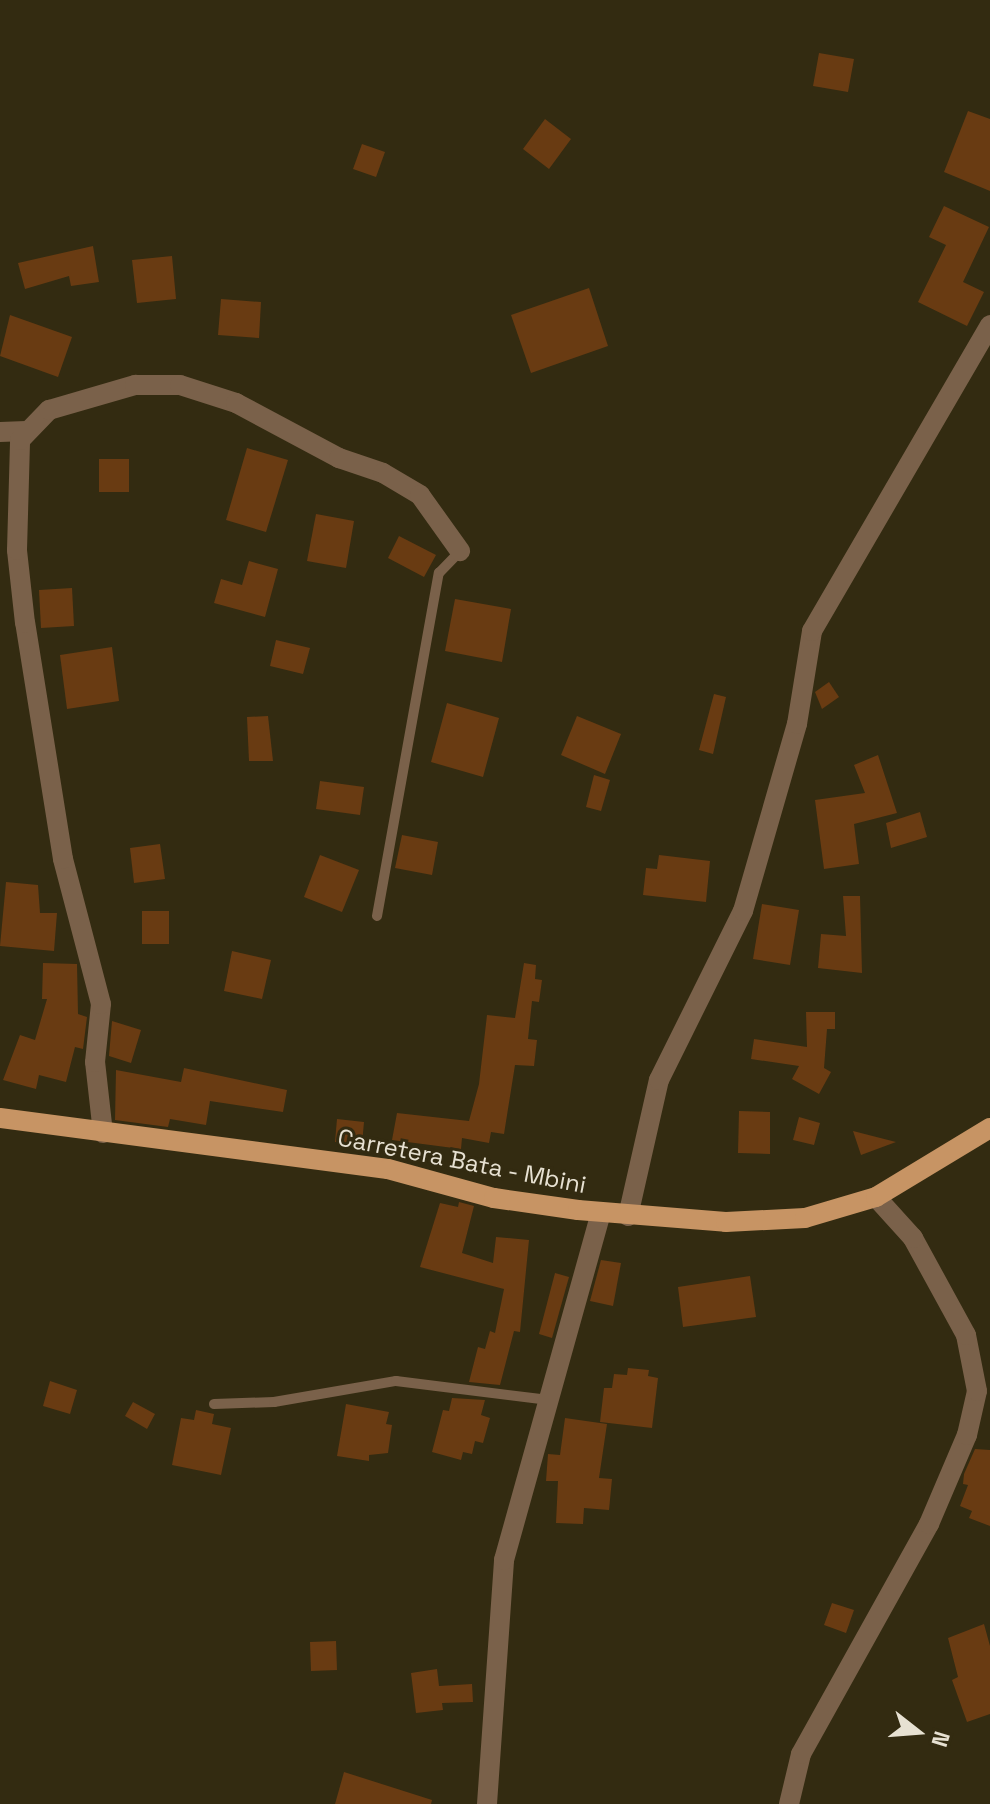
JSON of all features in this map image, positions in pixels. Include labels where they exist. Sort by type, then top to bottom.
[{"type":"main road","name":"Carretera Bata - Mbini","points":[[0,1118],[388,1169],[494,1198],[628,1216],[769,1221],[805,1218],[876,1197],[990,1128]]},
{"type":"street","points":[[628,1216],[664,1067],[743,911],[797,724],[812,631],[990,325]]},
{"type":"street","points":[[103,1133],[95,1062],[101,1004],[63,859],[17,550],[19,450],[26,431],[49,410],[74,402],[135,385],[180,385],[236,403],[302,441],[383,473],[420,495],[460,551]]},
{"type":"street","points":[[0,432],[26,431]]},
{"type":"street","points":[[789,1804],[801,1754],[929,1524],[967,1435],[977,1391],[966,1335],[913,1238],[876,1197]]},
{"type":"street","points":[[487,1804],[504,1560],[601,1212]]},
{"type":"lane","points":[[377,916],[439,573],[460,551]]},
{"type":"lane","points":[[214,1404],[274,1402],[396,1381],[549,1400]]},
{"type":"building","points":[[819,53],[854,59],[848,92],[813,86]]},
{"type":"building","points":[[968,111],[990,119],[990,191],[944,172]]},
{"type":"building","points":[[545,119],[571,139],[549,169],[523,149]]},
{"type":"building","points":[[362,144],[385,152],[376,177],[353,169]]},
{"type":"building","points":[[944,206],[989,227],[963,282],[984,292],[967,326],[918,302],[946,245],[929,237]]},
{"type":"building","points":[[93,246],[99,282],[71,286],[69,276],[25,289],[18,263]]},
{"type":"building","points":[[172,256],[176,299],[137,303],[132,260]]},
{"type":"building","points":[[589,288],[608,346],[531,373],[511,315]]},
{"type":"building","points":[[221,299],[261,302],[259,338],[218,335]]},
{"type":"building","points":[[10,315],[72,337],[58,377],[0,356]]},
{"type":"building","points":[[247,448],[288,460],[266,532],[226,520]]},
{"type":"building","points":[[99,459],[129,459],[129,492],[99,492]]},
{"type":"building","points":[[316,514],[354,521],[346,568],[307,561]]},
{"type":"building","points":[[399,536],[436,555],[424,577],[388,558]]},
{"type":"building","points":[[249,561],[278,569],[265,617],[214,603],[221,579],[242,585]]},
{"type":"building","points":[[72,588],[74,626],[41,628],[39,590]]},
{"type":"building","points":[[455,599],[511,609],[502,662],[445,651]]},
{"type":"building","points":[[276,640],[310,648],[303,674],[270,666]]},
{"type":"building","points":[[112,647],[119,701],[67,709],[60,655]]},
{"type":"building","points":[[829,682],[839,697],[822,709],[815,692]]},
{"type":"building","points":[[714,694],[726,697],[713,754],[699,750]]},
{"type":"building","points":[[447,703],[499,718],[483,777],[431,762]]},
{"type":"building","points":[[268,716],[273,761],[249,761],[247,717]]},
{"type":"building","points":[[577,716],[621,734],[605,774],[561,755]]},
{"type":"building","points":[[878,755],[897,813],[854,824],[859,864],[824,869],[815,800],[865,793],[854,765]]},
{"type":"building","points":[[594,775],[610,780],[601,811],[586,807]]},
{"type":"building","points":[[320,781],[364,787],[360,815],[316,809]]},
{"type":"building","points":[[920,812],[927,837],[891,848],[886,823]]},
{"type":"building","points":[[402,835],[438,842],[432,875],[395,868]]},
{"type":"building","points":[[160,844],[165,879],[134,883],[130,848]]},
{"type":"building","points":[[320,855],[359,870],[342,912],[304,897]]},
{"type":"building","points":[[659,855],[710,861],[706,902],[643,895],[646,868],[657,869]]},
{"type":"building","points":[[6,882],[38,885],[40,913],[57,913],[54,951],[0,946]]},
{"type":"building","points":[[843,896],[860,896],[862,973],[818,968],[821,934],[846,936]]},
{"type":"building","points":[[762,904],[799,910],[790,965],[753,959]]},
{"type":"building","points":[[142,911],[169,911],[169,944],[142,944]]},
{"type":"building","points":[[232,951],[271,960],[262,999],[224,991]]},
{"type":"building","points":[[43,963],[77,964],[78,1014],[87,1017],[83,1049],[75,1047],[66,1082],[39,1075],[36,1089],[3,1080],[20,1035],[35,1040],[47,999],[42,999]]},
{"type":"building","points":[[524,963],[536,965],[535,979],[542,980],[539,1002],[532,1001],[528,1039],[537,1040],[534,1066],[515,1065],[504,1134],[491,1132],[489,1143],[462,1138],[461,1149],[392,1140],[397,1113],[469,1121],[479,1084],[487,1015],[515,1018]]},
{"type":"building","points":[[806,1012],[835,1012],[835,1029],[827,1029],[824,1068],[831,1072],[819,1094],[792,1079],[799,1066],[751,1059],[754,1039],[807,1047]]},
{"type":"building","points":[[112,1021],[141,1030],[131,1063],[109,1056]]},
{"type":"building","points":[[184,1068],[287,1090],[283,1112],[210,1101],[206,1125],[170,1119],[168,1127],[115,1120],[116,1070],[181,1082]]},
{"type":"building","points":[[739,1111],[770,1112],[770,1154],[738,1153]]},
{"type":"building","points":[[799,1117],[820,1123],[814,1145],[793,1140]]},
{"type":"building","points":[[337,1119],[364,1122],[362,1144],[335,1142]]},
{"type":"building","points":[[853,1131],[896,1142],[861,1155]]},
{"type":"building","points":[[459,1202],[474,1206],[462,1253],[493,1263],[496,1237],[529,1240],[520,1332],[514,1331],[500,1385],[469,1382],[478,1347],[485,1349],[490,1331],[495,1333],[504,1289],[420,1267],[440,1203],[458,1207]]},
{"type":"building","points":[[601,1260],[621,1263],[613,1306],[590,1301]]},
{"type":"building","points":[[555,1273],[569,1277],[552,1338],[539,1334]]},
{"type":"building","points":[[750,1276],[756,1317],[683,1327],[678,1287]]},
{"type":"building","points":[[628,1368],[649,1370],[648,1376],[658,1378],[652,1428],[600,1422],[604,1388],[612,1388],[614,1374],[627,1375]]},
{"type":"building","points":[[50,1381],[77,1390],[70,1414],[43,1406]]},
{"type":"building","points":[[452,1398],[485,1400],[481,1415],[490,1418],[483,1443],[475,1441],[472,1454],[463,1452],[461,1460],[432,1452],[443,1410],[449,1411]]},
{"type":"building","points":[[133,1402],[155,1414],[147,1429],[125,1416]]},
{"type":"building","points":[[346,1404],[389,1412],[386,1424],[392,1425],[388,1453],[369,1455],[369,1461],[337,1456]]},
{"type":"building","points":[[196,1410],[214,1414],[212,1424],[231,1428],[221,1475],[172,1465],[181,1418],[194,1420]]},
{"type":"building","points":[[565,1418],[607,1424],[599,1478],[612,1479],[609,1510],[584,1508],[583,1524],[556,1523],[558,1481],[546,1481],[548,1454],[560,1455]]},
{"type":"building","points":[[975,1449],[990,1450],[990,1526],[969,1518],[972,1511],[960,1506],[968,1485],[963,1484],[964,1474]]},
{"type":"building","points":[[832,1603],[854,1610],[846,1633],[824,1625]]},
{"type":"building","points":[[984,1624],[990,1646],[990,1714],[967,1722],[952,1680],[958,1677],[948,1638]]},
{"type":"building","points":[[336,1641],[337,1670],[311,1671],[310,1642]]},
{"type":"building","points":[[437,1669],[439,1686],[472,1684],[473,1702],[442,1703],[443,1710],[416,1713],[411,1673]]},
{"type":"building","points":[[344,1772],[432,1800],[431,1804],[335,1804]]}]
